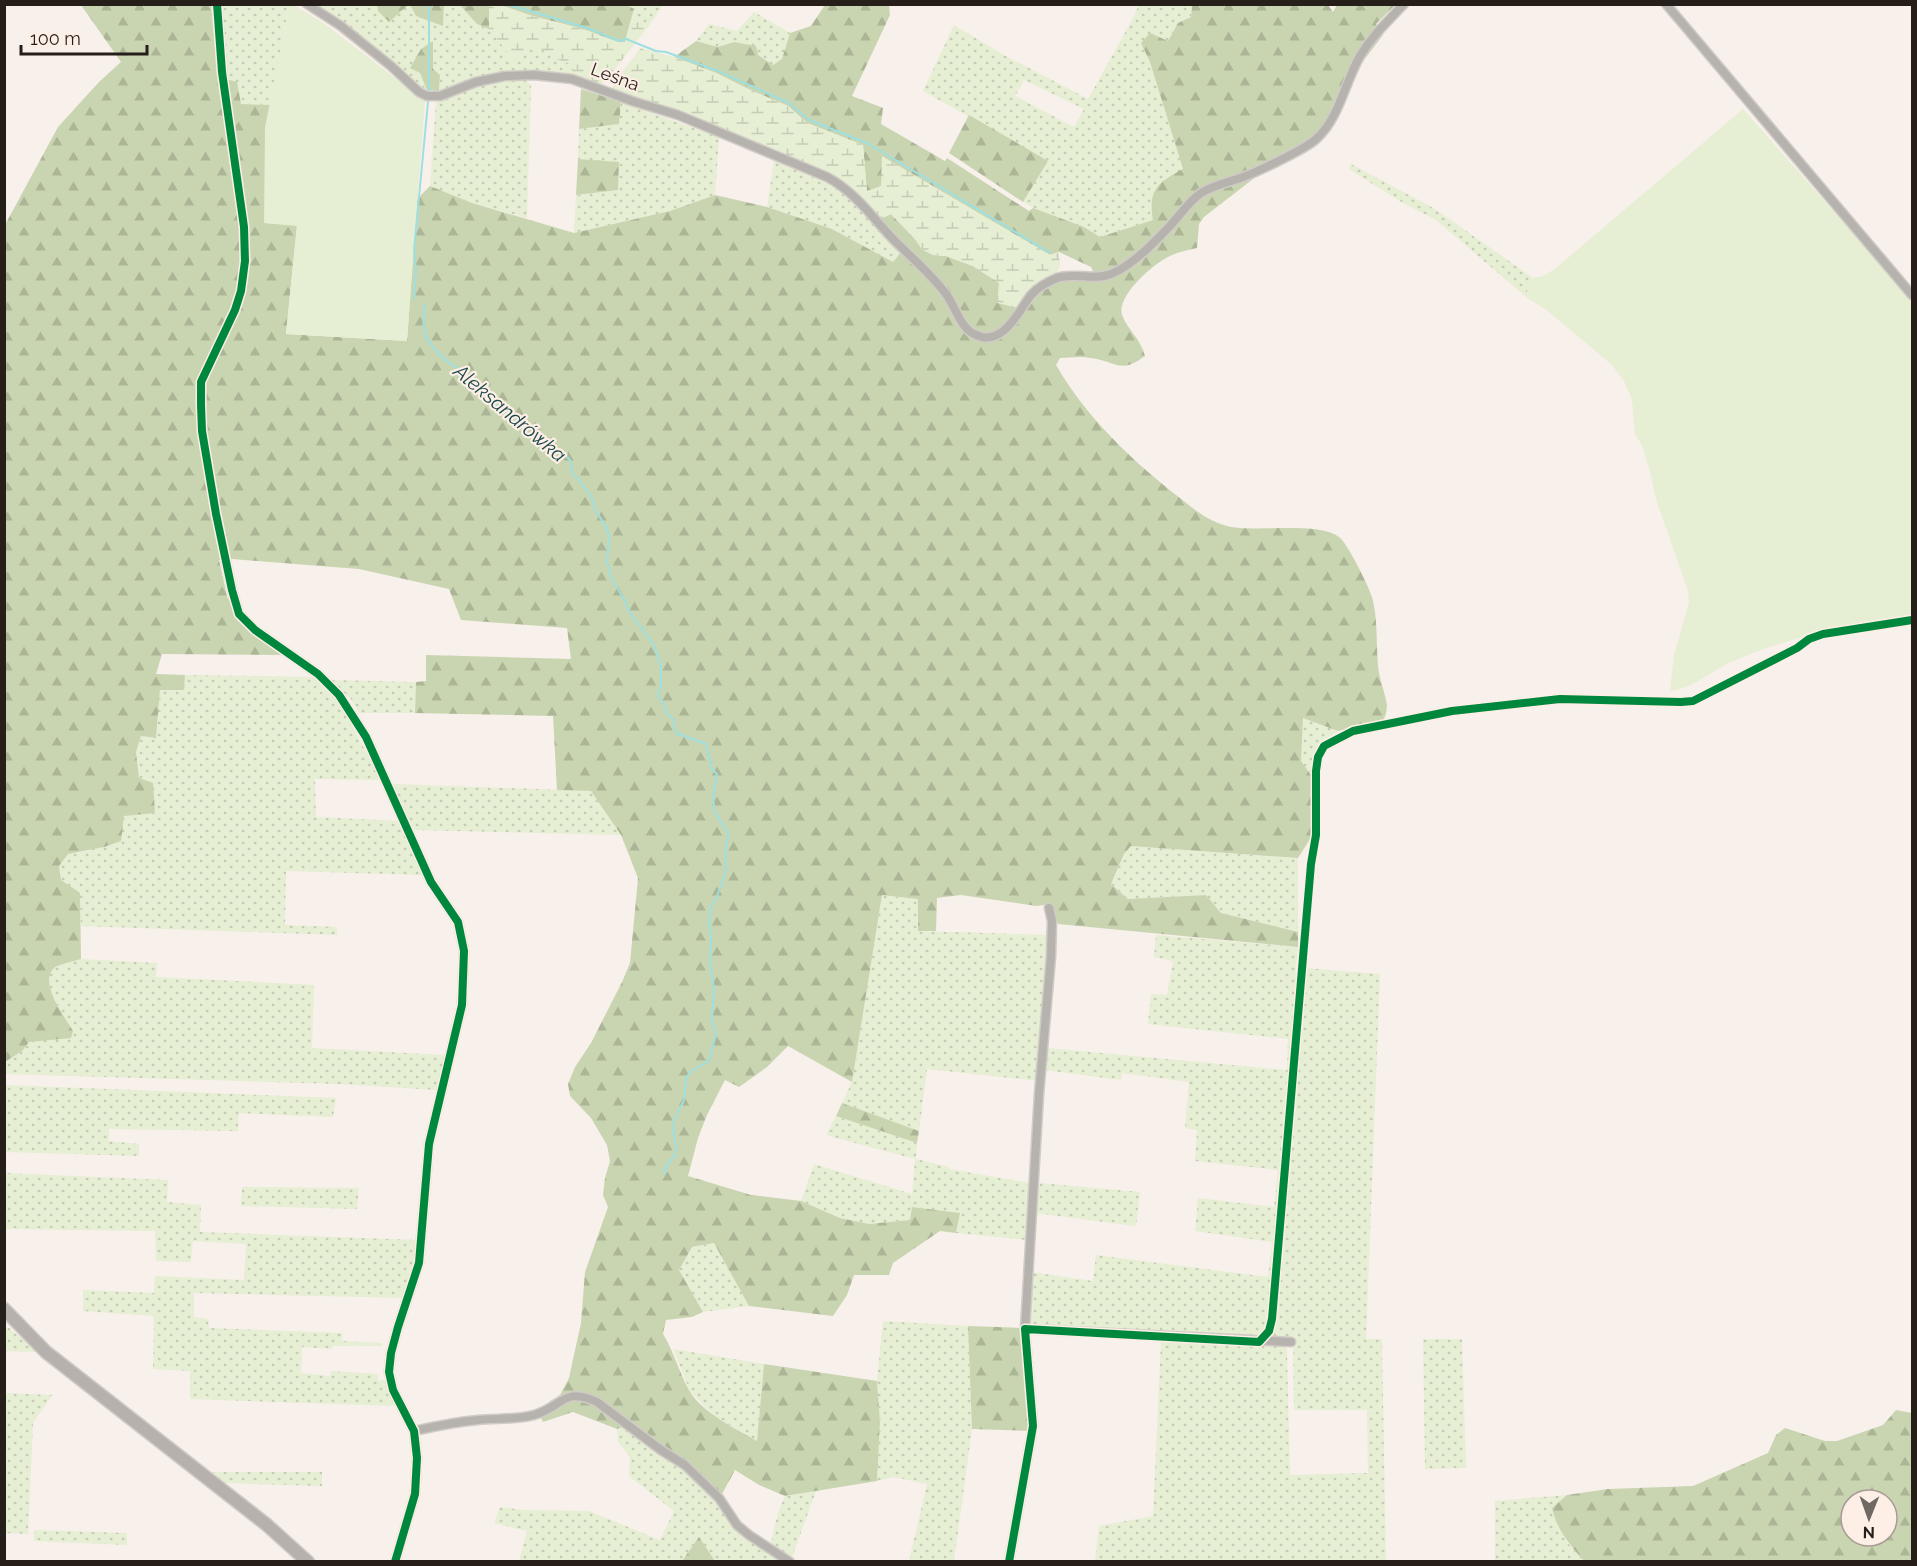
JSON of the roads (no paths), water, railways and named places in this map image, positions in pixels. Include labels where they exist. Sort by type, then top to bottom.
[{"type":"street","points":[[217,4],[222,72],[244,227],[245,261],[241,291],[235,310],[201,382],[201,405],[202,431],[232,590],[239,614],[255,630],[318,674],[339,695],[360,729],[431,882],[458,922],[464,951],[462,1005],[429,1144],[419,1263],[391,1353],[389,1372],[393,1390],[414,1431],[417,1458],[416,1494],[395,1562]]},
{"type":"street","name":"Leśna","points":[[307,4],[341,26],[419,92],[428,96],[440,96],[476,82],[505,76],[553,76],[572,79],[718,131],[785,158],[843,186],[926,270],[946,294],[966,329],[985,338],[996,336],[1015,321],[1032,294],[1046,283],[1064,276],[1109,276],[1126,266],[1203,192],[1248,175],[1314,141],[1330,121],[1359,57],[1371,39],[1404,4]]},
{"type":"street","points":[[1666,4],[1912,295]]},
{"type":"street","points":[[1009,1562],[1033,1426],[1025,1329],[1039,1094],[1051,957],[1052,921],[1049,908]]},
{"type":"street","points":[[4,1309],[46,1352],[267,1525],[308,1562]]},
{"type":"street","points":[[1025,1329],[1291,1342]]},
{"type":"street","points":[[414,1431],[450,1422],[527,1416],[549,1409],[571,1396],[589,1398],[685,1465],[719,1498],[737,1525],[790,1562]]},
{"type":"waterway","name":"Aleksandrówka","points":[[429,4],[429,92]]},
{"type":"waterway","points":[[506,4],[587,28],[619,41],[626,39],[656,51],[666,52],[718,71],[789,103],[809,120],[869,144],[1050,253]]},
{"type":"waterway","name":"Aleksandrówka","points":[[414,299],[416,270],[414,250],[428,102]]},
{"type":"waterway","name":"Aleksandrówka","points":[[425,305],[424,330],[434,349],[532,437],[570,460],[572,472],[591,496],[597,513],[607,528],[609,538],[607,562],[612,580],[657,654],[661,667],[661,685],[658,696],[667,714],[673,719],[676,733],[706,744],[712,769],[717,774],[713,799],[715,813],[728,833],[728,839],[725,854],[726,871],[711,907],[709,921],[710,963],[714,989],[712,1019],[716,1034],[709,1061],[691,1071],[686,1078],[684,1100],[674,1121],[675,1155],[666,1166],[664,1174]]}]
